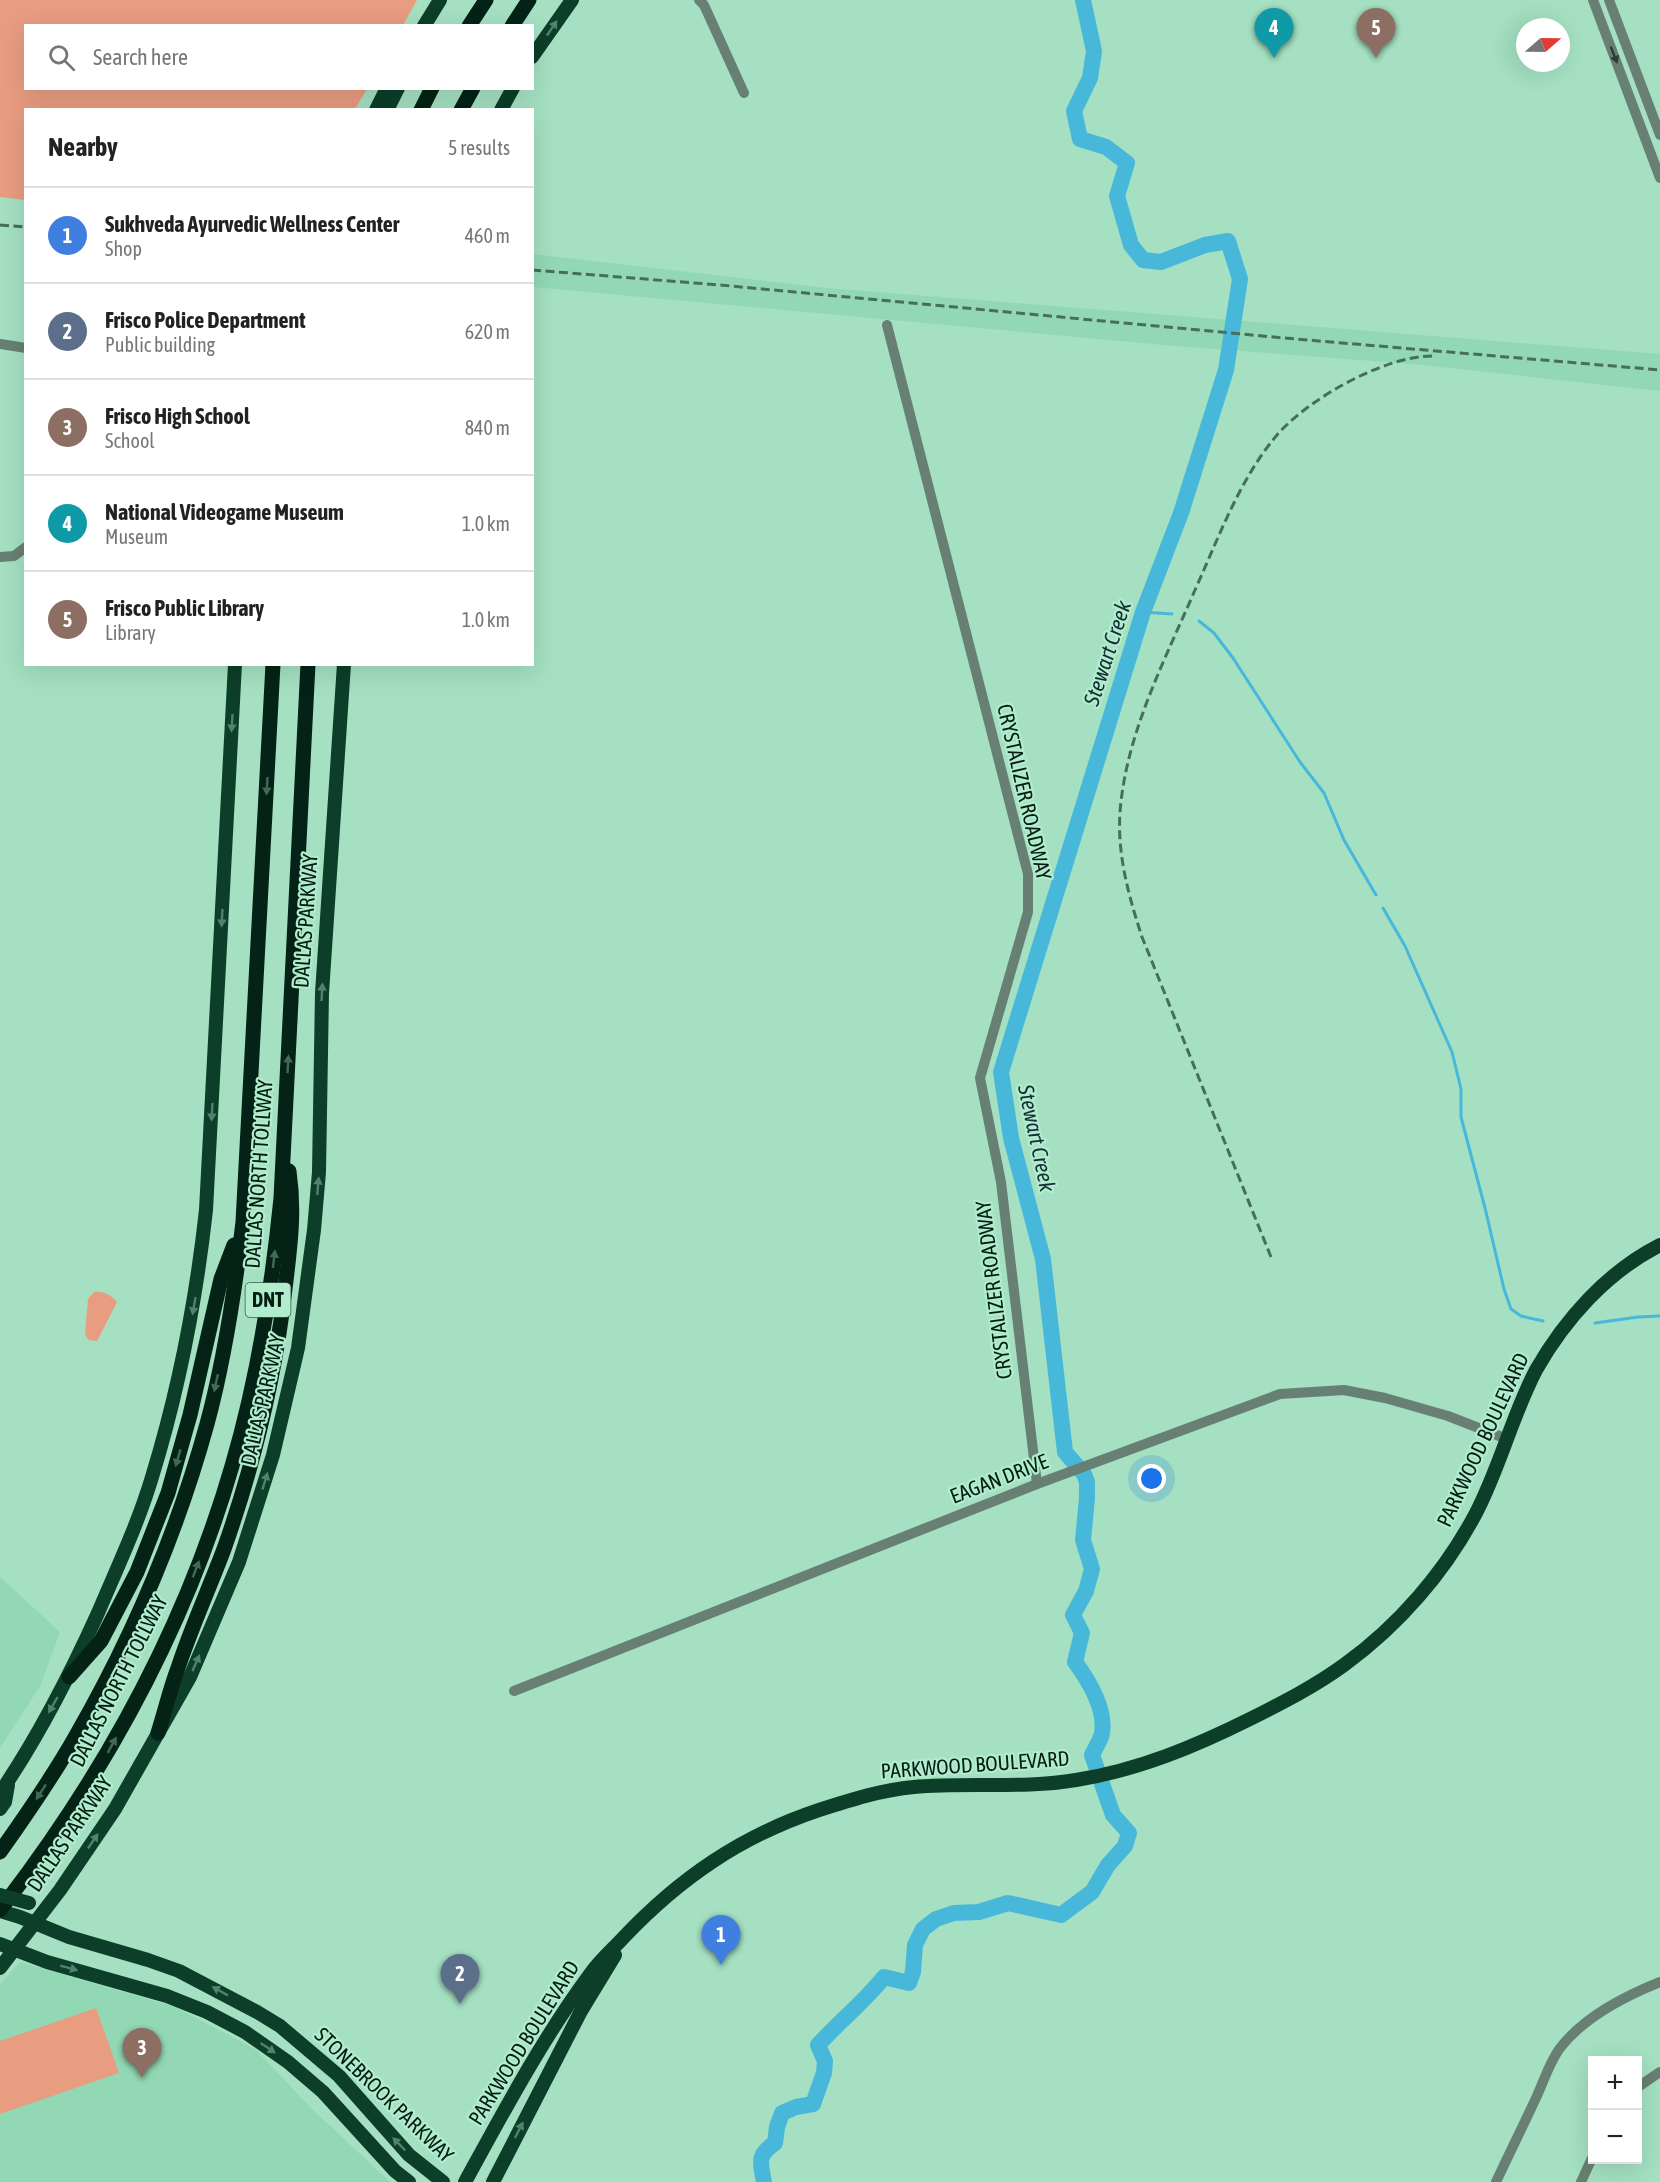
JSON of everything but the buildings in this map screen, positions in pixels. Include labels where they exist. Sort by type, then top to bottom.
[{"type":"highway","points":[[470,24],[486,0]]},
{"type":"highway","points":[[513,24],[528,3]]},
{"type":"highway","points":[[422,108],[431,90]]},
{"type":"highway","points":[[462,108],[472,90]]},
{"type":"highway","name":"DALLAS NORTH TOLLWAY","points":[[0,1852],[40,1794],[82,1726],[138,1616],[165,1552],[207,1422],[236,1283],[243,1222],[273,666]]},
{"type":"highway","name":"DALLAS NORTH TOLLWAY","points":[[0,1911],[59,1831],[93,1778],[158,1660],[185,1598],[232,1466],[264,1332],[275,1253],[284,1138],[308,666]]},
{"type":"highway","points":[[158,1733],[177,1669],[245,1486],[269,1395],[279,1343],[293,1200],[284,1138]]},
{"type":"highway","points":[[69,1677],[101,1641],[137,1572],[168,1493],[190,1415],[221,1279],[243,1222]]},
{"type":"main road","points":[[425,24],[441,0]]},
{"type":"main road","points":[[534,54],[572,0]]},
{"type":"main road","points":[[377,108],[386,90]]},
{"type":"main road","points":[[388,108],[397,90]]},
{"type":"main road","points":[[502,108],[512,90]]},
{"type":"main road","points":[[0,1792],[69,1677],[128,1545],[152,1479],[186,1347],[199,1278],[206,1210],[236,666]]},
{"type":"main road","name":"DALLAS PARKWAY","points":[[0,1968],[60,1890],[114,1809],[189,1677],[239,1562],[273,1455],[298,1348],[308,1287],[319,1172],[322,993],[344,666]]},
{"type":"main road","name":"PARKWOOD BOULEVARD","points":[[465,2182],[526,2072],[593,1970],[662,1898],[720,1855],[756,1835],[804,1815],[869,1794],[912,1787],[1032,1785],[1077,1780],[1172,1755],[1288,1700],[1335,1671],[1371,1644],[1417,1598],[1458,1544],[1487,1490],[1536,1372],[1567,1324],[1587,1300],[1620,1269],[1660,1245]]},
{"type":"main road","points":[[0,1809],[5,1802],[9,1779]]},
{"type":"main road","points":[[0,1895],[29,1903],[44,1899],[60,1890]]},
{"type":"main road","name":"STONEBROOK PARKWAY","points":[[0,1911],[69,1937],[148,1959],[178,1971],[280,2026],[339,2076],[409,2155],[443,2182]]},
{"type":"main road","name":"PARKWOOD BOULEVARD","points":[[493,2182],[581,2011],[628,1933]]},
{"type":"main road","name":"STONEBROOK PARKWAY","points":[[0,1944],[47,1962],[166,1996],[207,2012],[245,2032],[288,2062],[323,2092],[395,2171],[409,2182]]},
{"type":"main road","points":[[245,2032],[257,2012]]},
{"type":"street","points":[[699,0],[709,15],[744,93]]},
{"type":"street","points":[[1593,0],[1660,178]]},
{"type":"street","points":[[1609,0],[1658,123],[1660,135]]},
{"type":"street","points":[[1600,18],[1614,13]]},
{"type":"street","points":[[1641,128],[1658,123]]},
{"type":"street","name":"CRYSTALIZER ROADWAY","points":[[887,325],[1028,874],[1028,912],[980,1078],[1001,1182],[1037,1484]]},
{"type":"street","points":[[0,344],[24,348]]},
{"type":"street","points":[[0,557],[14,556],[23,549]]},
{"type":"street","name":"EAGAN DRIVE","points":[[514,1691],[1037,1484],[1266,1398],[1296,1392],[1344,1390],[1386,1398],[1448,1416],[1507,1439]]},
{"type":"street","points":[[1496,2182],[1544,2076],[1559,2049],[1605,2010],[1660,1982]]},
{"type":"street","points":[[1642,2084],[1660,2072]]},
{"type":"street","points":[[1581,2182],[1590,2164]]},
{"type":"shaded area","points":[[0,0],[417,0],[404,24],[24,24],[24,90],[366,90],[356,108],[24,108],[24,200],[0,197]]},
{"type":"shaded area","points":[[534,254],[827,288],[1660,354],[1660,391],[1413,364],[1175,346],[534,287]]},
{"type":"shaded area","points":[[94,1292],[107,1294],[117,1302],[97,1341],[89,1340],[85,1335],[88,1299]]},
{"type":"shaded area","points":[[0,1577],[60,1632],[40,1686],[0,1748]]},
{"type":"shaded area","points":[[20,1962],[175,2007],[255,2049],[311,2108],[390,2182],[0,2182],[0,1984]]},
{"type":"shaded area","points":[[96,2008],[119,2073],[0,2114],[0,2041]]},
{"type":"waterway","name":"Stewart Creek","points":[[764,2182],[761,2160],[765,2151],[775,2143],[782,2113],[796,2107],[813,2104],[824,2073],[825,2061],[818,2045],[884,1977],[909,1983],[913,1972],[915,1945],[923,1929],[936,1919],[954,1913],[979,1912],[1008,1903],[1061,1915],[1092,1892],[1108,1865],[1125,1846],[1129,1833],[1113,1815],[1092,1755],[1101,1736],[1103,1724],[1099,1705],[1091,1686],[1075,1662],[1082,1633],[1073,1615],[1086,1591],[1092,1569],[1083,1540],[1087,1482],[1084,1474],[1065,1452],[1043,1259],[1011,1138],[1001,1072],[1143,612],[1181,513],[1226,370],[1240,279],[1228,241],[1205,245],[1161,262],[1143,260],[1131,245],[1117,196],[1127,163],[1106,147],[1080,139],[1074,111],[1090,78],[1094,51],[1083,0]]},
{"type":"waterway","points":[[1143,612],[1172,614]]},
{"type":"waterway","points":[[1199,621],[1214,633],[1233,658],[1300,762],[1324,793],[1344,840],[1376,895]]},
{"type":"waterway","points":[[1383,908],[1405,946],[1452,1052],[1461,1089],[1461,1117],[1511,1309],[1521,1316],[1543,1321]]},
{"type":"waterway","points":[[1595,1323],[1660,1316]]},
{"type":"railway","points":[[0,225],[24,227]]},
{"type":"railway","points":[[534,270],[1660,370]]},
{"type":"railway","points":[[1271,1257],[1137,922],[1125,876],[1120,844],[1120,812],[1124,783],[1138,726],[1159,671],[1231,509],[1264,452],[1291,421],[1327,394],[1392,363],[1432,356]]},
{"type":"place","name":"National Videogame Museum","points":[[1274,58]]},
{"type":"place","name":"Frisco Public Library","points":[[1376,58]]},
{"type":"place","name":"Sukhveda Ayurvedic Wellness Center","points":[[721,1965]]},
{"type":"place","name":"Frisco Police Department","points":[[460,2004]]},
{"type":"place","name":"Frisco High School","points":[[142,2078]]}]
